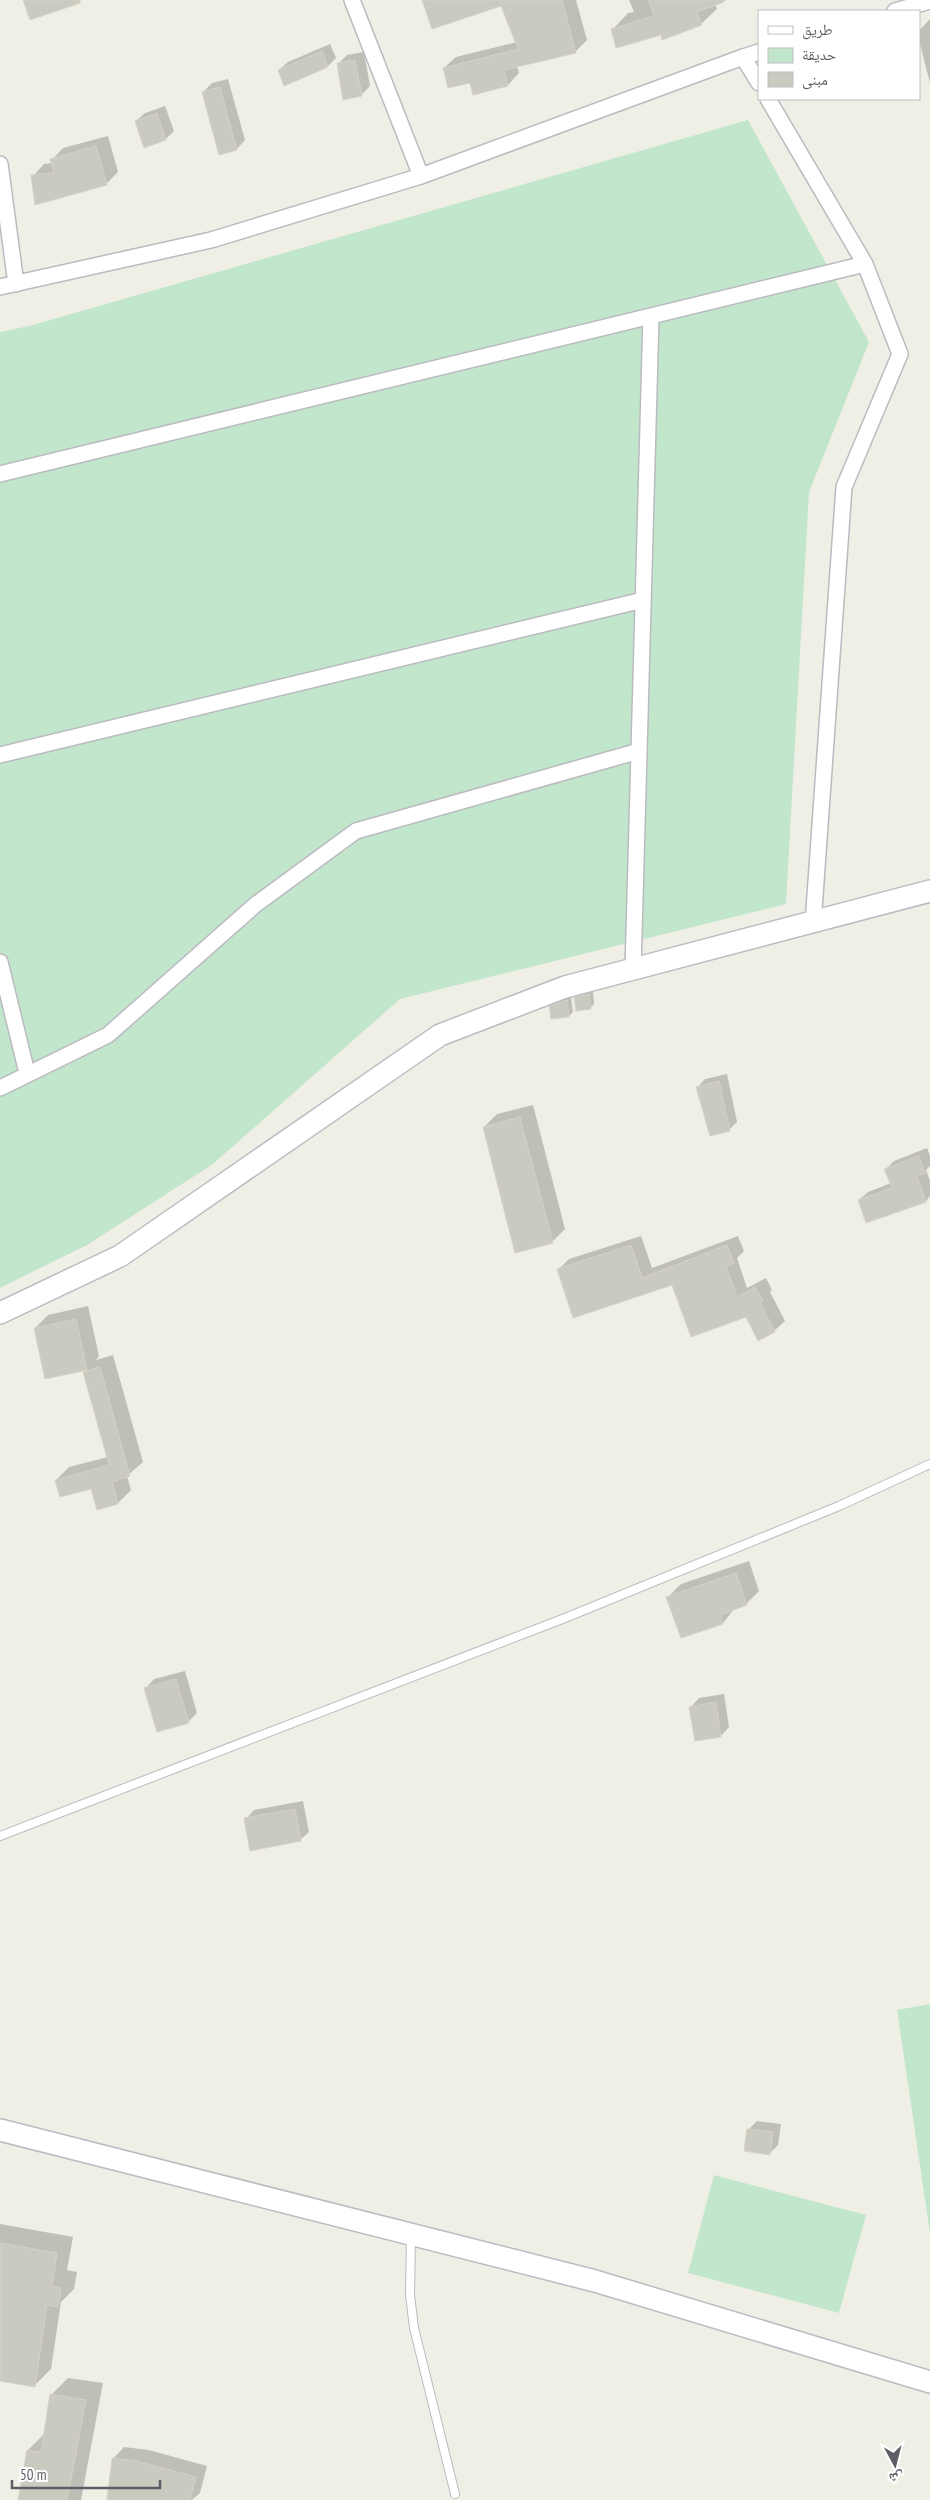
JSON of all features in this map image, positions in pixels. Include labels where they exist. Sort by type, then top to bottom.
[{"type":"street","points":[[352,0],[421,176]]},
{"type":"street","points":[[898,10],[930,1]]},
{"type":"street","points":[[0,287],[211,240],[421,176],[758,52]]},
{"type":"street","points":[[743,57],[758,81]]},
{"type":"street","points":[[769,100],[865,264],[900,354],[844,486],[813,924]]},
{"type":"street","points":[[0,164],[16,284]]},
{"type":"street","points":[[0,474],[865,264]]},
{"type":"street","points":[[633,970],[651,316]]},
{"type":"street","points":[[0,754],[643,600]]},
{"type":"street","points":[[0,1088],[108,1035],[255,905],[356,831],[639,751]]},
{"type":"street","points":[[0,1313],[120,1256],[440,1035],[566,987],[930,892]]},
{"type":"street","points":[[0,962],[27,1074]]},
{"type":"street","points":[[0,2130],[595,2281],[930,2382]]},
{"type":"lane","points":[[0,1836],[565,1618],[839,1506],[930,1464]]},
{"type":"lane","points":[[411,2235],[410,2295],[414,2328],[455,2494]]},
{"type":"green space","points":[[748,120],[869,342],[809,492],[786,904],[400,999],[213,1164],[87,1245],[0,1288],[0,332],[29,326]]},
{"type":"green space","points":[[930,2004],[930,2233],[897,2010]]},
{"type":"green space","points":[[714,2175],[866,2215],[839,2313],[688,2273]]},
{"type":"building","points":[[23,0],[80,0],[80,3],[30,20]]},
{"type":"building","points":[[422,0],[562,0],[576,53],[504,70],[508,86],[473,95],[470,83],[448,88],[443,68],[518,49],[501,6],[432,29]]},
{"type":"building","points":[[648,0],[724,0],[724,2],[697,12],[702,25],[662,40],[661,35],[616,48],[611,29],[654,16]]},
{"type":"building","points":[[322,51],[328,67],[284,86],[278,70]]},
{"type":"building","points":[[355,60],[362,96],[343,100],[337,63]]},
{"type":"building","points":[[220,87],[237,150],[219,155],[202,92]]},
{"type":"building","points":[[157,113],[166,140],[144,148],[135,121]]},
{"type":"building","points":[[96,146],[107,185],[35,205],[31,175],[54,173],[50,159]]},
{"type":"building","points":[[589,994],[591,1009],[576,1011],[574,997]]},
{"type":"building","points":[[567,1000],[569,1017],[551,1019],[549,1006]]},
{"type":"building","points":[[719,1081],[730,1131],[710,1136],[696,1087]]},
{"type":"building","points":[[520,1117],[553,1243],[515,1253],[483,1127]]},
{"type":"building","points":[[919,1156],[925,1173],[917,1176],[926,1202],[866,1223],[858,1200],[892,1188],[884,1169]]},
{"type":"building","points":[[631,1245],[642,1278],[727,1245],[734,1263],[726,1266],[737,1297],[755,1287],[763,1301],[760,1303],[775,1332],[758,1341],[746,1317],[691,1337],[672,1285],[573,1318],[557,1269]]},
{"type":"building","points":[[76,1319],[87,1370],[45,1379],[34,1328]]},
{"type":"building","points":[[100,1367],[130,1476],[112,1482],[118,1504],[97,1510],[91,1489],[60,1497],[55,1480],[109,1465],[83,1372]]},
{"type":"building","points":[[736,1573],[747,1605],[720,1615],[723,1624],[681,1638],[666,1597]]},
{"type":"building","points":[[176,1679],[189,1723],[157,1732],[144,1688]]},
{"type":"building","points":[[716,1702],[721,1737],[695,1741],[689,1707]]},
{"type":"building","points":[[295,1809],[301,1841],[250,1851],[244,1818]]},
{"type":"building","points":[[747,2129],[773,2132],[770,2155],[744,2151]]},
{"type":"building","points":[[0,2243],[57,2253],[52,2286],[61,2288],[58,2307],[47,2305],[35,2387],[0,2381]]},
{"type":"building","points":[[50,2394],[86,2400],[67,2500],[18,2500],[27,2450],[41,2452]]},
{"type":"building","points":[[112,2458],[136,2461],[196,2477],[190,2500],[107,2500]]}]
